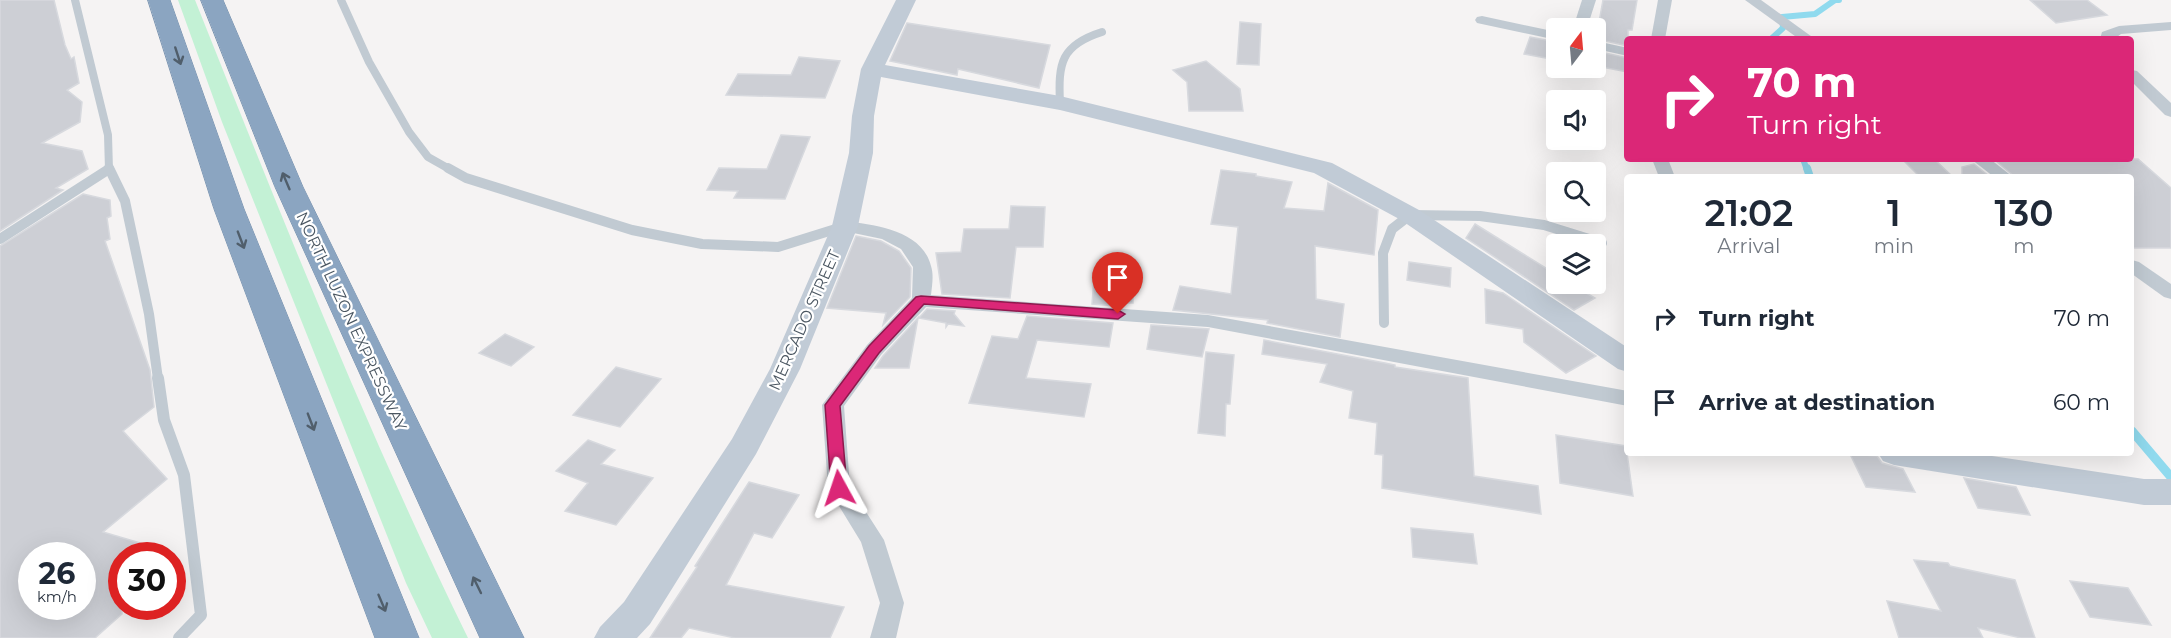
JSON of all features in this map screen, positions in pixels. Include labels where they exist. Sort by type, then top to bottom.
[{"type":"highway","points":[[159,0],[229,209],[397,638]]},
{"type":"highway","name":"NORTH LUZON EXPRESSWAY","points":[[212,0],[289,187],[502,638]]},
{"type":"main road","name":"MERCADO STREET","points":[[625,625],[745,446],[784,369],[845,226],[861,153],[863,116],[872,69],[906,0]]},
{"type":"main road","points":[[872,69],[1060,103],[1323,168],[1410,214],[1624,359]]},
{"type":"main road","points":[[1914,456],[2158,492]]},
{"type":"street","points":[[1583,18],[1589,0]]},
{"type":"street","points":[[1659,36],[1665,0]]},
{"type":"street","points":[[1752,0],[1804,36]]},
{"type":"street","points":[[1482,20],[1546,34]]},
{"type":"street","points":[[2107,36],[2119,30],[2171,26]]},
{"type":"street","points":[[1606,47],[1624,51]]},
{"type":"street","points":[[2134,76],[2171,112]]},
{"type":"street","points":[[1983,162],[2001,174]]},
{"type":"street","points":[[845,226],[884,231],[907,244],[922,264],[921,300],[874,350],[833,405],[839,488],[872,540],[892,603],[883,638]]},
{"type":"street","points":[[2134,267],[2171,293]]},
{"type":"street","points":[[921,300],[1208,321],[1624,398]]},
{"type":"lane","points":[[75,0],[108,135],[109,169],[124,201],[149,314],[164,420],[184,475],[201,615],[179,638]]},
{"type":"lane","points":[[341,0],[369,62],[409,132],[428,157],[466,178],[632,230],[702,244],[778,247],[845,226]]},
{"type":"lane","points":[[1060,103],[1058,74],[1063,54],[1082,38],[1102,32]]},
{"type":"lane","points":[[0,239],[109,169]]},
{"type":"lane","points":[[1384,323],[1383,253],[1392,229],[1410,214],[1480,216],[1544,225],[1573,234]]},
{"type":"green space","points":[[178,0],[195,0],[292,242],[359,401],[468,638],[432,638],[406,583],[222,122]]},
{"type":"building","points":[[0,0],[54,0],[65,45],[71,59],[74,57],[79,83],[67,90],[82,102],[80,122],[42,143],[82,151],[88,169],[56,188],[63,190],[0,231]]},
{"type":"building","points":[[1603,0],[1637,0],[1632,30],[1628,30],[1628,36],[1624,36],[1624,45],[1606,41],[1606,18],[1600,18]]},
{"type":"building","points":[[2030,0],[2087,0],[2107,15],[2056,23]]},
{"type":"building","points":[[1240,22],[1261,24],[1259,65],[1237,64]]},
{"type":"building","points":[[907,23],[1050,45],[1039,88],[958,69],[957,75],[890,61]]},
{"type":"building","points":[[1530,37],[1546,40],[1546,58],[1524,54]]},
{"type":"building","points":[[1606,53],[1624,57],[1624,71],[1606,68]]},
{"type":"building","points":[[799,57],[840,61],[825,98],[726,95],[738,74],[791,75]]},
{"type":"building","points":[[1206,61],[1240,89],[1243,111],[1189,111],[1187,82],[1173,70]]},
{"type":"building","points":[[781,135],[810,137],[785,199],[734,198],[738,191],[707,190],[719,168],[767,169]]},
{"type":"building","points":[[2134,159],[2138,159],[2171,188],[2171,248],[2134,248],[2134,174],[2011,174],[1997,162],[2134,162]]},
{"type":"building","points":[[1905,162],[1937,162],[1950,174],[1917,174]]},
{"type":"building","points":[[1974,164],[1986,174],[1962,174],[1962,167]]},
{"type":"building","points":[[1221,170],[1256,174],[1256,176],[1292,182],[1284,208],[1324,211],[1328,183],[1378,210],[1374,255],[1315,246],[1316,299],[1344,304],[1340,337],[1267,323],[1268,320],[1173,310],[1180,286],[1231,294],[1238,227],[1211,224]]},
{"type":"building","points":[[83,194],[110,200],[111,216],[107,218],[110,239],[105,241],[150,370],[154,407],[123,431],[167,479],[103,532],[137,542],[108,542],[108,620],[115,620],[95,638],[0,638],[0,246]]},
{"type":"building","points":[[1011,206],[1045,207],[1043,247],[1016,247],[1010,298],[942,294],[936,253],[961,252],[964,229],[1009,229]]},
{"type":"building","points":[[1475,224],[1546,268],[1546,291],[1466,238]]},
{"type":"building","points":[[856,236],[881,241],[899,251],[911,268],[910,297],[883,325],[886,313],[827,308]]},
{"type":"building","points":[[1409,262],[1451,268],[1450,287],[1407,280]]},
{"type":"building","points":[[1094,278],[1133,280],[1133,303],[1117,303],[1116,306],[1092,304]]},
{"type":"building","points":[[1485,289],[1503,293],[1596,356],[1566,373],[1524,342],[1523,329],[1486,323]]},
{"type":"building","points":[[1550,294],[1588,294],[1595,298],[1574,310]]},
{"type":"building","points":[[927,309],[955,311],[954,314],[964,326],[948,324],[946,327],[946,323],[919,318]]},
{"type":"building","points":[[1027,316],[1113,323],[1109,347],[1037,340],[1026,378],[1091,384],[1084,417],[969,403],[992,336],[1018,339]]},
{"type":"building","points":[[918,318],[909,368],[875,368],[883,356]]},
{"type":"building","points":[[1151,325],[1209,329],[1202,357],[1147,349]]},
{"type":"building","points":[[505,334],[534,347],[511,366],[479,353]]},
{"type":"building","points":[[1264,340],[1395,365],[1395,367],[1468,378],[1474,476],[1538,486],[1541,514],[1382,488],[1383,455],[1375,454],[1377,423],[1349,418],[1353,391],[1320,382],[1327,364],[1262,354]]},
{"type":"building","points":[[1206,352],[1234,355],[1230,404],[1226,404],[1225,436],[1198,433]]},
{"type":"building","points":[[616,367],[661,379],[620,427],[573,415]]},
{"type":"building","points":[[1556,435],[1624,446],[1624,456],[1627,456],[1633,496],[1560,483]]},
{"type":"building","points":[[588,440],[615,450],[601,464],[653,478],[616,525],[565,511],[588,483],[556,471]]},
{"type":"building","points":[[1851,456],[1877,456],[1882,463],[1903,469],[1915,492],[1866,487]]},
{"type":"building","points":[[1964,478],[2016,487],[2030,515],[1978,508]]},
{"type":"building","points":[[749,482],[799,495],[772,538],[754,533],[726,585],[844,607],[830,638],[735,638],[689,628],[681,638],[650,638],[697,567],[695,566]]},
{"type":"building","points":[[1411,528],[1473,534],[1477,564],[1413,557]]},
{"type":"building","points":[[1914,560],[1948,563],[1950,566],[2015,580],[2035,638],[2021,638],[1978,628],[1983,638],[1899,638],[1887,601],[1941,611]]},
{"type":"building","points":[[2070,581],[2128,588],[2151,625],[2090,617]]},
{"type":"waterway","points":[[1774,36],[1783,28],[1782,17],[1815,14],[1835,0],[1839,0]]},
{"type":"waterway","points":[[1804,162],[1807,170]]},
{"type":"waterway","points":[[1807,168],[1809,174]]},
{"type":"waterway","points":[[2134,433],[2171,477]]},
{"type":"route","points":[[839,488],[833,405],[874,350],[921,300],[1118,314]]}]
